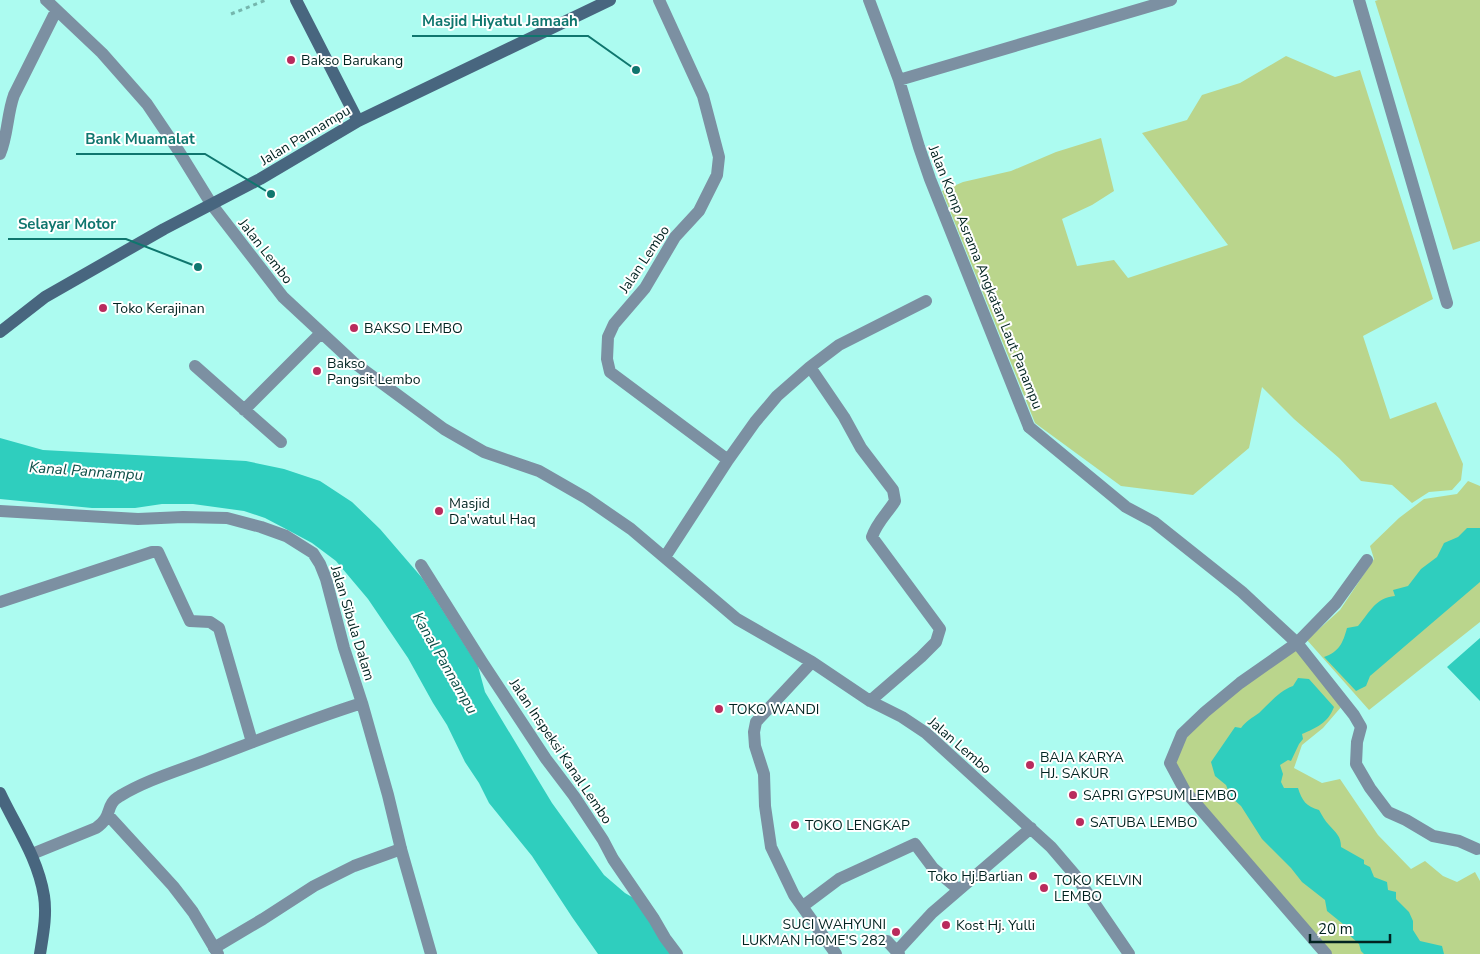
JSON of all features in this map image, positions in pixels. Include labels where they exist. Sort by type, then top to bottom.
[{"type":"main road","points":[[296,0],[358,121]]},
{"type":"main road","name":"Jalan Pannampu","points":[[0,332],[46,297],[164,229],[260,179],[358,121],[610,0]]},
{"type":"main road","points":[[0,793],[32,854],[44,897],[45,917],[40,954]]},
{"type":"street","name":"Jalan Lembo","points":[[46,0],[102,52],[147,104],[212,205],[283,297],[321,333],[360,367],[444,429],[484,452],[539,471],[586,498],[631,529],[737,619],[812,662],[870,701],[902,717],[926,733],[1051,847],[1075,875],[1130,954]]},
{"type":"street","name":"Jalan Lembo","points":[[659,0],[703,96],[719,157],[717,175],[699,211],[675,237],[645,288],[614,324],[608,337],[607,359],[610,372],[728,460]]},
{"type":"street","name":"Jalan Komp Asrama Angkatan Laut Panampu","points":[[869,0],[899,80],[930,179],[1029,427],[1126,507],[1154,522],[1242,592],[1297,643],[1354,715],[1361,727],[1356,742],[1356,764],[1370,788],[1388,812],[1433,836],[1459,841],[1478,849]]},
{"type":"street","points":[[899,80],[1172,0]]},
{"type":"street","points":[[1359,0],[1447,304]]},
{"type":"street","points":[[0,154],[14,95],[56,11]]},
{"type":"street","points":[[665,557],[728,460],[755,422],[777,396],[810,367],[839,346],[926,301]]},
{"type":"street","points":[[244,410],[321,333]]},
{"type":"street","points":[[195,366],[281,442]]},
{"type":"street","points":[[810,367],[844,417],[861,448],[893,490],[895,501],[876,525],[872,537],[940,629],[936,642],[870,701]]},
{"type":"street","name":"Jalan Sibula Dalam","points":[[0,510],[138,519],[227,518],[261,527],[294,540],[313,553],[326,579],[431,954]]},
{"type":"street","points":[[0,602],[152,552],[158,552],[190,621],[210,622],[219,628],[252,742]]},
{"type":"street","points":[[1326,954],[1185,791],[1170,763],[1182,734],[1240,683],[1297,643],[1336,603],[1367,560]]},
{"type":"street","name":"Jalan Inspeksi Kanal Lembo","points":[[421,564],[482,662],[546,759],[574,796],[613,859],[654,919],[664,938],[677,954]]},
{"type":"street","points":[[812,662],[764,711],[756,722],[754,732],[755,746],[764,774],[765,806],[771,847],[794,894],[836,954]]},
{"type":"street","points":[[32,854],[96,828],[104,822],[112,802],[120,796],[160,778],[252,742],[362,703]]},
{"type":"street","points":[[108,815],[173,886],[193,912],[216,951],[314,886],[354,866],[401,849]]},
{"type":"street","points":[[887,941],[898,953],[932,913],[1031,828]]},
{"type":"street","points":[[802,906],[839,879],[914,844],[933,868],[958,889]]},
{"type":"path","points":[[231,14],[266,0]]},
{"type":"shaded area","points":[[1480,0],[1480,241],[1453,250],[1375,1]]},
{"type":"shaded area","points":[[1286,56],[1335,77],[1360,70],[1433,299],[1363,336],[1390,419],[1436,402],[1463,464],[1461,480],[1452,490],[1429,492],[1412,503],[1392,485],[1361,481],[1339,458],[1294,419],[1262,387],[1249,448],[1193,495],[1121,486],[1035,423],[942,191],[963,182],[1011,171],[1056,152],[1101,138],[1114,191],[1092,205],[1062,219],[1077,266],[1114,260],[1128,278],[1228,245],[1142,133],[1187,120],[1202,95],[1240,83]]},
{"type":"shaded area","points":[[1468,481],[1480,486],[1480,622],[1369,710],[1307,640],[1340,610],[1374,559],[1370,546],[1399,518],[1424,499],[1457,494]]},
{"type":"shaded area","points":[[1297,647],[1342,706],[1323,728],[1302,745],[1294,768],[1322,783],[1340,779],[1378,835],[1411,869],[1425,861],[1443,876],[1457,882],[1475,872],[1480,881],[1480,954],[1327,954],[1173,768],[1175,752],[1203,716]]},
{"type":"water","name":"Kanal Pannampu","points":[[0,438],[43,450],[246,461],[284,469],[320,481],[352,502],[380,529],[423,579],[478,666],[485,692],[552,803],[604,875],[625,893],[637,900],[674,954],[598,954],[532,856],[489,803],[408,658],[368,599],[336,561],[312,543],[265,518],[244,511],[193,504],[162,504],[135,508],[92,508],[0,499]]},
{"type":"water","points":[[1467,528],[1480,528],[1480,582],[1370,676],[1366,686],[1356,691],[1324,657],[1337,650],[1347,628],[1358,626],[1378,603],[1388,597],[1395,596],[1393,590],[1408,586],[1421,569],[1437,557],[1444,543],[1458,537]]},
{"type":"water","points":[[1480,638],[1480,701],[1447,667]]},
{"type":"water","points":[[1298,678],[1309,679],[1334,707],[1325,721],[1302,734],[1303,739],[1291,761],[1288,760],[1280,765],[1283,774],[1281,782],[1284,788],[1298,788],[1305,802],[1319,810],[1326,822],[1338,835],[1341,847],[1364,860],[1364,864],[1370,867],[1374,877],[1387,882],[1388,890],[1396,892],[1396,899],[1409,912],[1413,921],[1413,930],[1420,941],[1442,946],[1444,954],[1364,954],[1359,944],[1347,933],[1343,924],[1327,911],[1325,900],[1302,882],[1262,839],[1241,806],[1231,797],[1226,785],[1215,776],[1211,762],[1235,727],[1241,728],[1279,694],[1293,686]]},
{"type":"place","name":"Bakso Barukang","points":[[291,60]]},
{"type":"place","name":"Masjid Hiyatul Jamaah","points":[[636,70]]},
{"type":"place","name":"Bank Muamalat","points":[[271,194]]},
{"type":"place","name":"Selayar Motor","points":[[198,267]]},
{"type":"place","name":"Toko Kerajinan","points":[[103,308]]},
{"type":"place","name":"BAKSO LEMBO","points":[[354,328]]},
{"type":"place","name":"Bakso Pangsit Lembo","points":[[317,371]]},
{"type":"place","name":"Masjid Da'watul Haq","points":[[439,511]]},
{"type":"place","name":"TOKO WANDI","points":[[719,709]]},
{"type":"place","name":"BAJA KARYA HJ. SAKUR","points":[[1030,765]]},
{"type":"place","name":"SAPRI GYPSUM LEMBO","points":[[1073,795]]},
{"type":"place","name":"SATUBA LEMBO","points":[[1080,822]]},
{"type":"place","name":"TOKO LENGKAP","points":[[795,825]]},
{"type":"place","name":"Toko Hj.Barlian","points":[[1033,876]]},
{"type":"place","name":"TOKO KELVIN LEMBO","points":[[1044,888]]},
{"type":"place","name":"Kost Hj. Yulli","points":[[946,925]]},
{"type":"place","name":"SUCI WAHYUNI LUKMAN HOME'S 282","points":[[896,932]]}]
